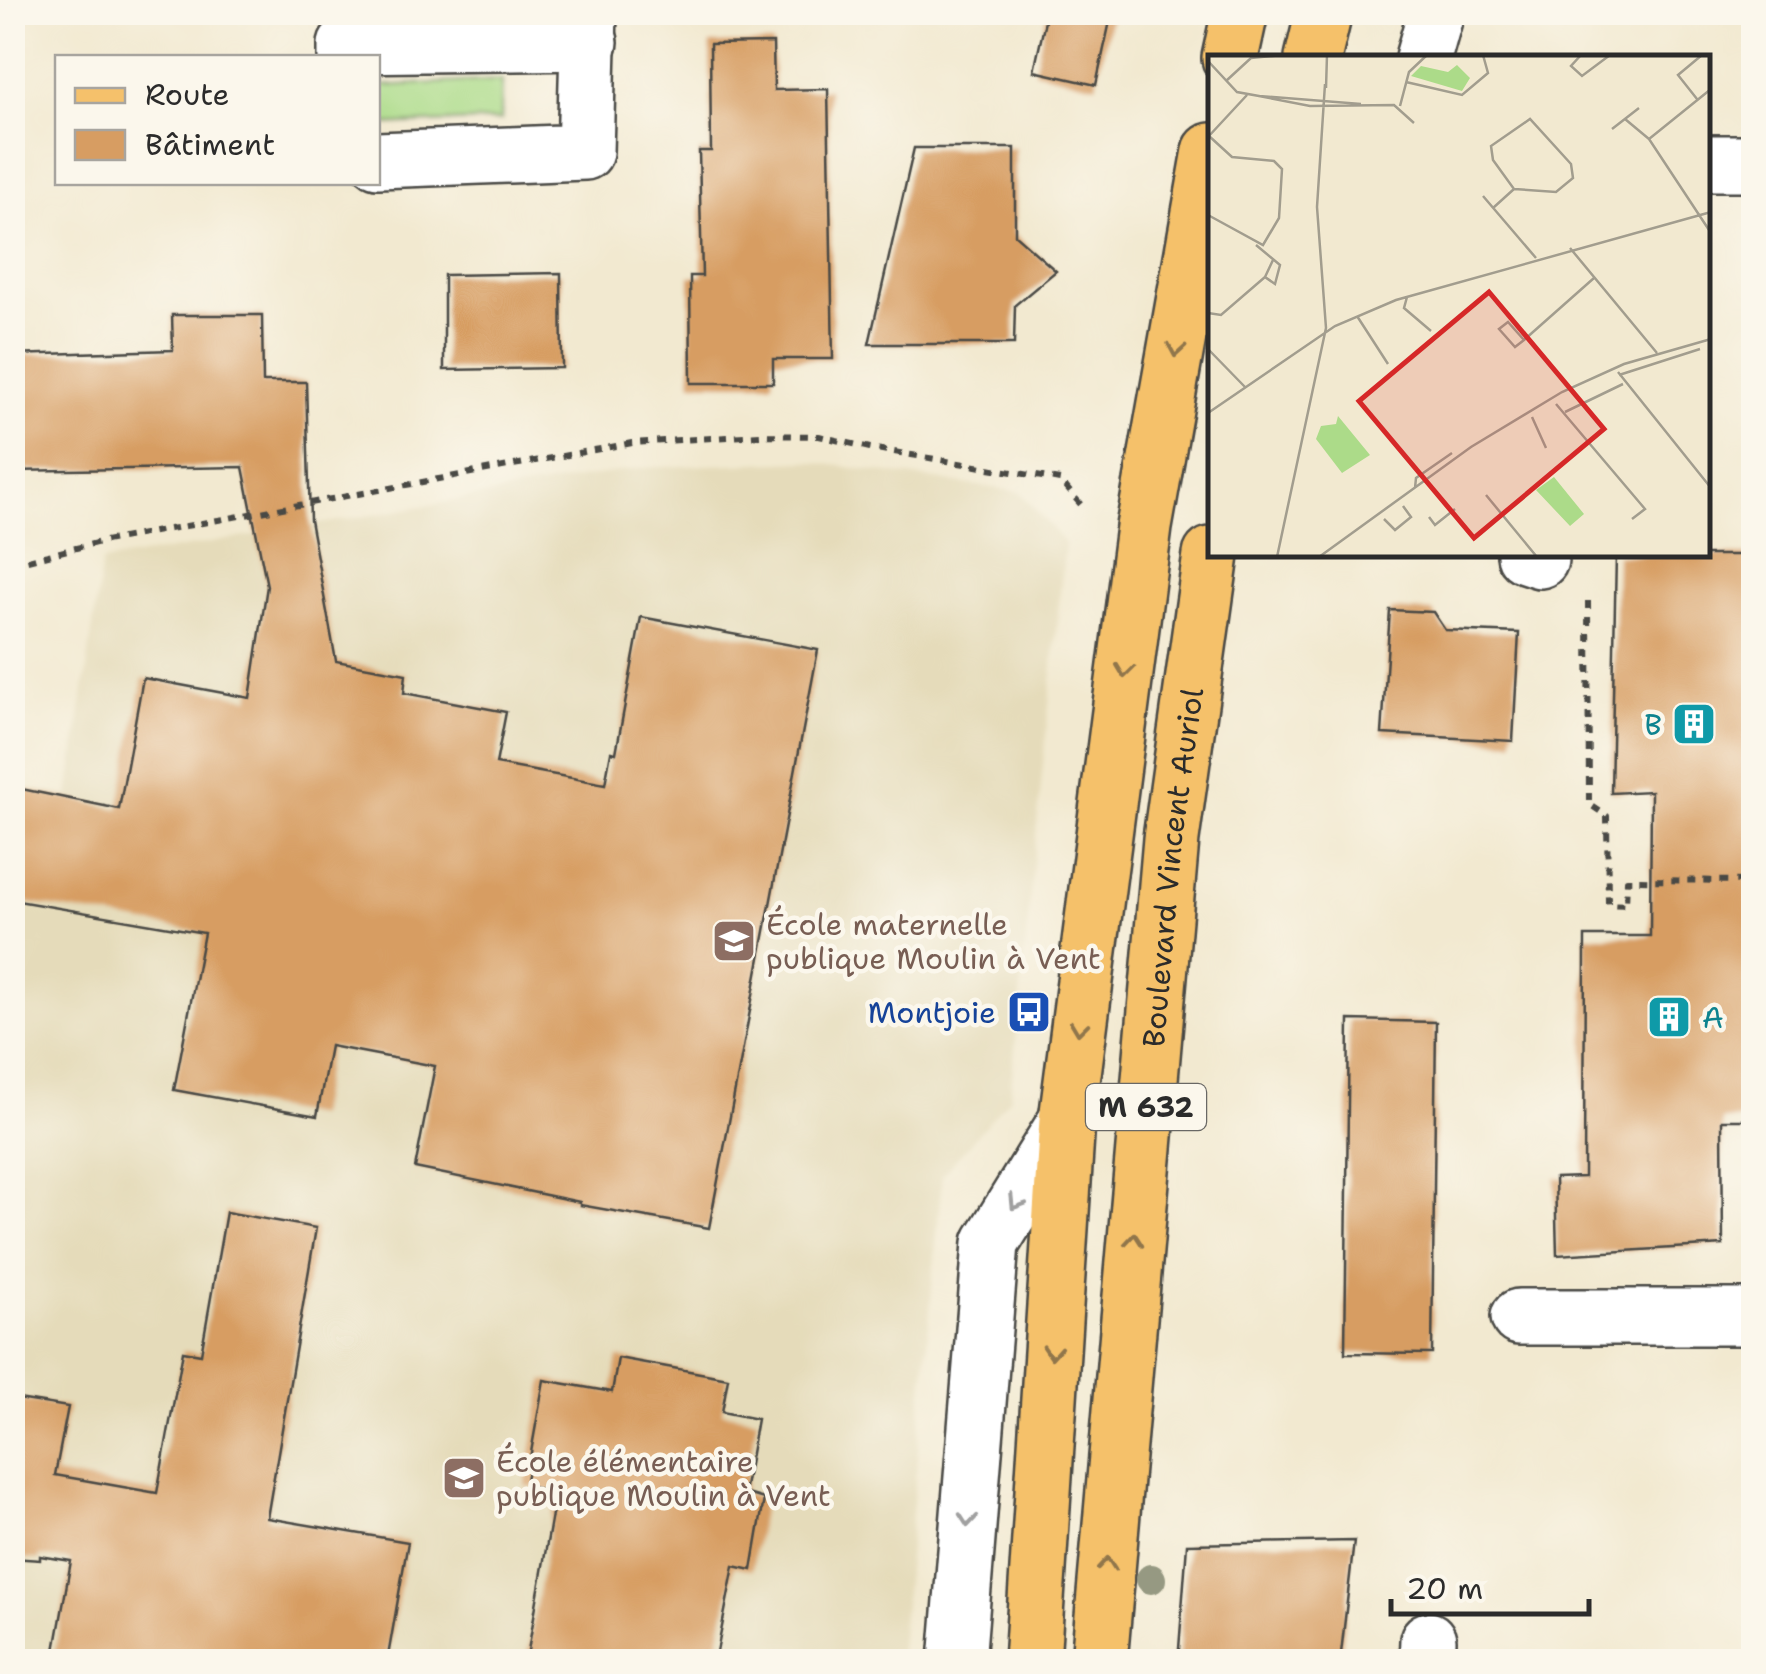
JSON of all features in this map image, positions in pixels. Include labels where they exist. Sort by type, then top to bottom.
[{"type":"main road","points":[[1231,55],[1240,12]]},
{"type":"main road","points":[[1314,55],[1324,12]]},
{"type":"main road","name":"M 632","points":[[1032,1662],[1067,1120],[1144,527],[1208,168]]},
{"type":"main road","name":"Boulevard Vincent Auriol","points":[[1099,1662],[1171,839],[1211,558]]},
{"type":"street","points":[[1423,55],[1436,12]]},
{"type":"street","points":[[346,55],[346,45],[590,27],[586,152],[380,160]]},
{"type":"street","points":[[1711,163],[1754,163]]},
{"type":"street","points":[[957,1662],[992,1243],[1067,1120]]},
{"type":"street","points":[[1520,1316],[1754,1317]]},
{"type":"path","points":[[12,564],[100,542],[632,443],[760,434],[819,436],[1060,480],[1093,520]]},
{"type":"path","points":[[1536,558],[1588,575],[1589,804],[1607,816],[1608,904],[1626,905],[1626,880],[1754,881]]},
{"type":"shaded area","points":[[805,461],[1020,492],[1065,543],[1010,1097],[942,1175],[899,1661],[13,1662],[13,787],[69,796],[102,562],[641,468]]},
{"type":"green space","points":[[502,80],[501,120],[380,125],[380,86]]},
{"type":"building","points":[[1047,12],[1112,12],[1096,85],[1034,71]]},
{"type":"building","points":[[773,43],[774,90],[828,89],[833,359],[773,359],[773,383],[691,383],[690,276],[702,276],[699,151],[711,151],[710,44]]},
{"type":"building","points":[[914,148],[1015,148],[1015,235],[1056,271],[1015,305],[1014,344],[869,344]]},
{"type":"building","points":[[561,273],[562,368],[444,370],[444,275]]},
{"type":"building","points":[[172,315],[262,315],[263,382],[306,382],[310,520],[336,661],[406,674],[404,693],[506,712],[496,764],[605,784],[611,752],[616,753],[641,617],[818,650],[709,1228],[580,1205],[415,1168],[435,1066],[330,1046],[317,1116],[174,1090],[204,933],[12,900],[12,787],[119,809],[143,678],[250,698],[267,586],[243,467],[12,471],[12,355],[173,350]]},
{"type":"building","points":[[1754,555],[1754,1120],[1722,1120],[1723,1245],[1557,1255],[1555,1178],[1584,1177],[1585,936],[1650,936],[1651,791],[1611,793],[1616,558]]},
{"type":"building","points":[[1390,610],[1433,612],[1445,630],[1519,633],[1513,741],[1382,734]]},
{"type":"building","points":[[1349,1020],[1436,1022],[1432,1354],[1345,1353]]},
{"type":"building","points":[[226,1212],[316,1228],[267,1518],[408,1542],[387,1662],[53,1662],[71,1561],[40,1556],[40,1560],[12,1558],[12,1398],[68,1407],[55,1475],[157,1493],[183,1351],[201,1354]]},
{"type":"building","points":[[618,1358],[728,1378],[722,1412],[757,1419],[744,1493],[764,1499],[752,1570],[734,1566],[715,1662],[526,1662],[556,1492],[525,1486],[544,1380],[612,1392]]},
{"type":"building","points":[[1354,1541],[1340,1662],[1178,1662],[1187,1544]]},
{"type":"place","name":"B","points":[[1694,724]]},
{"type":"place","name":"École maternelle publique Moulin à Vent","points":[[734,941]]},
{"type":"place","name":"Montjoie","points":[[1029,1012]]},
{"type":"place","name":"A","points":[[1669,1017]]},
{"type":"place","name":"École élémentaire publique Moulin à Vent","points":[[464,1478]]}]
